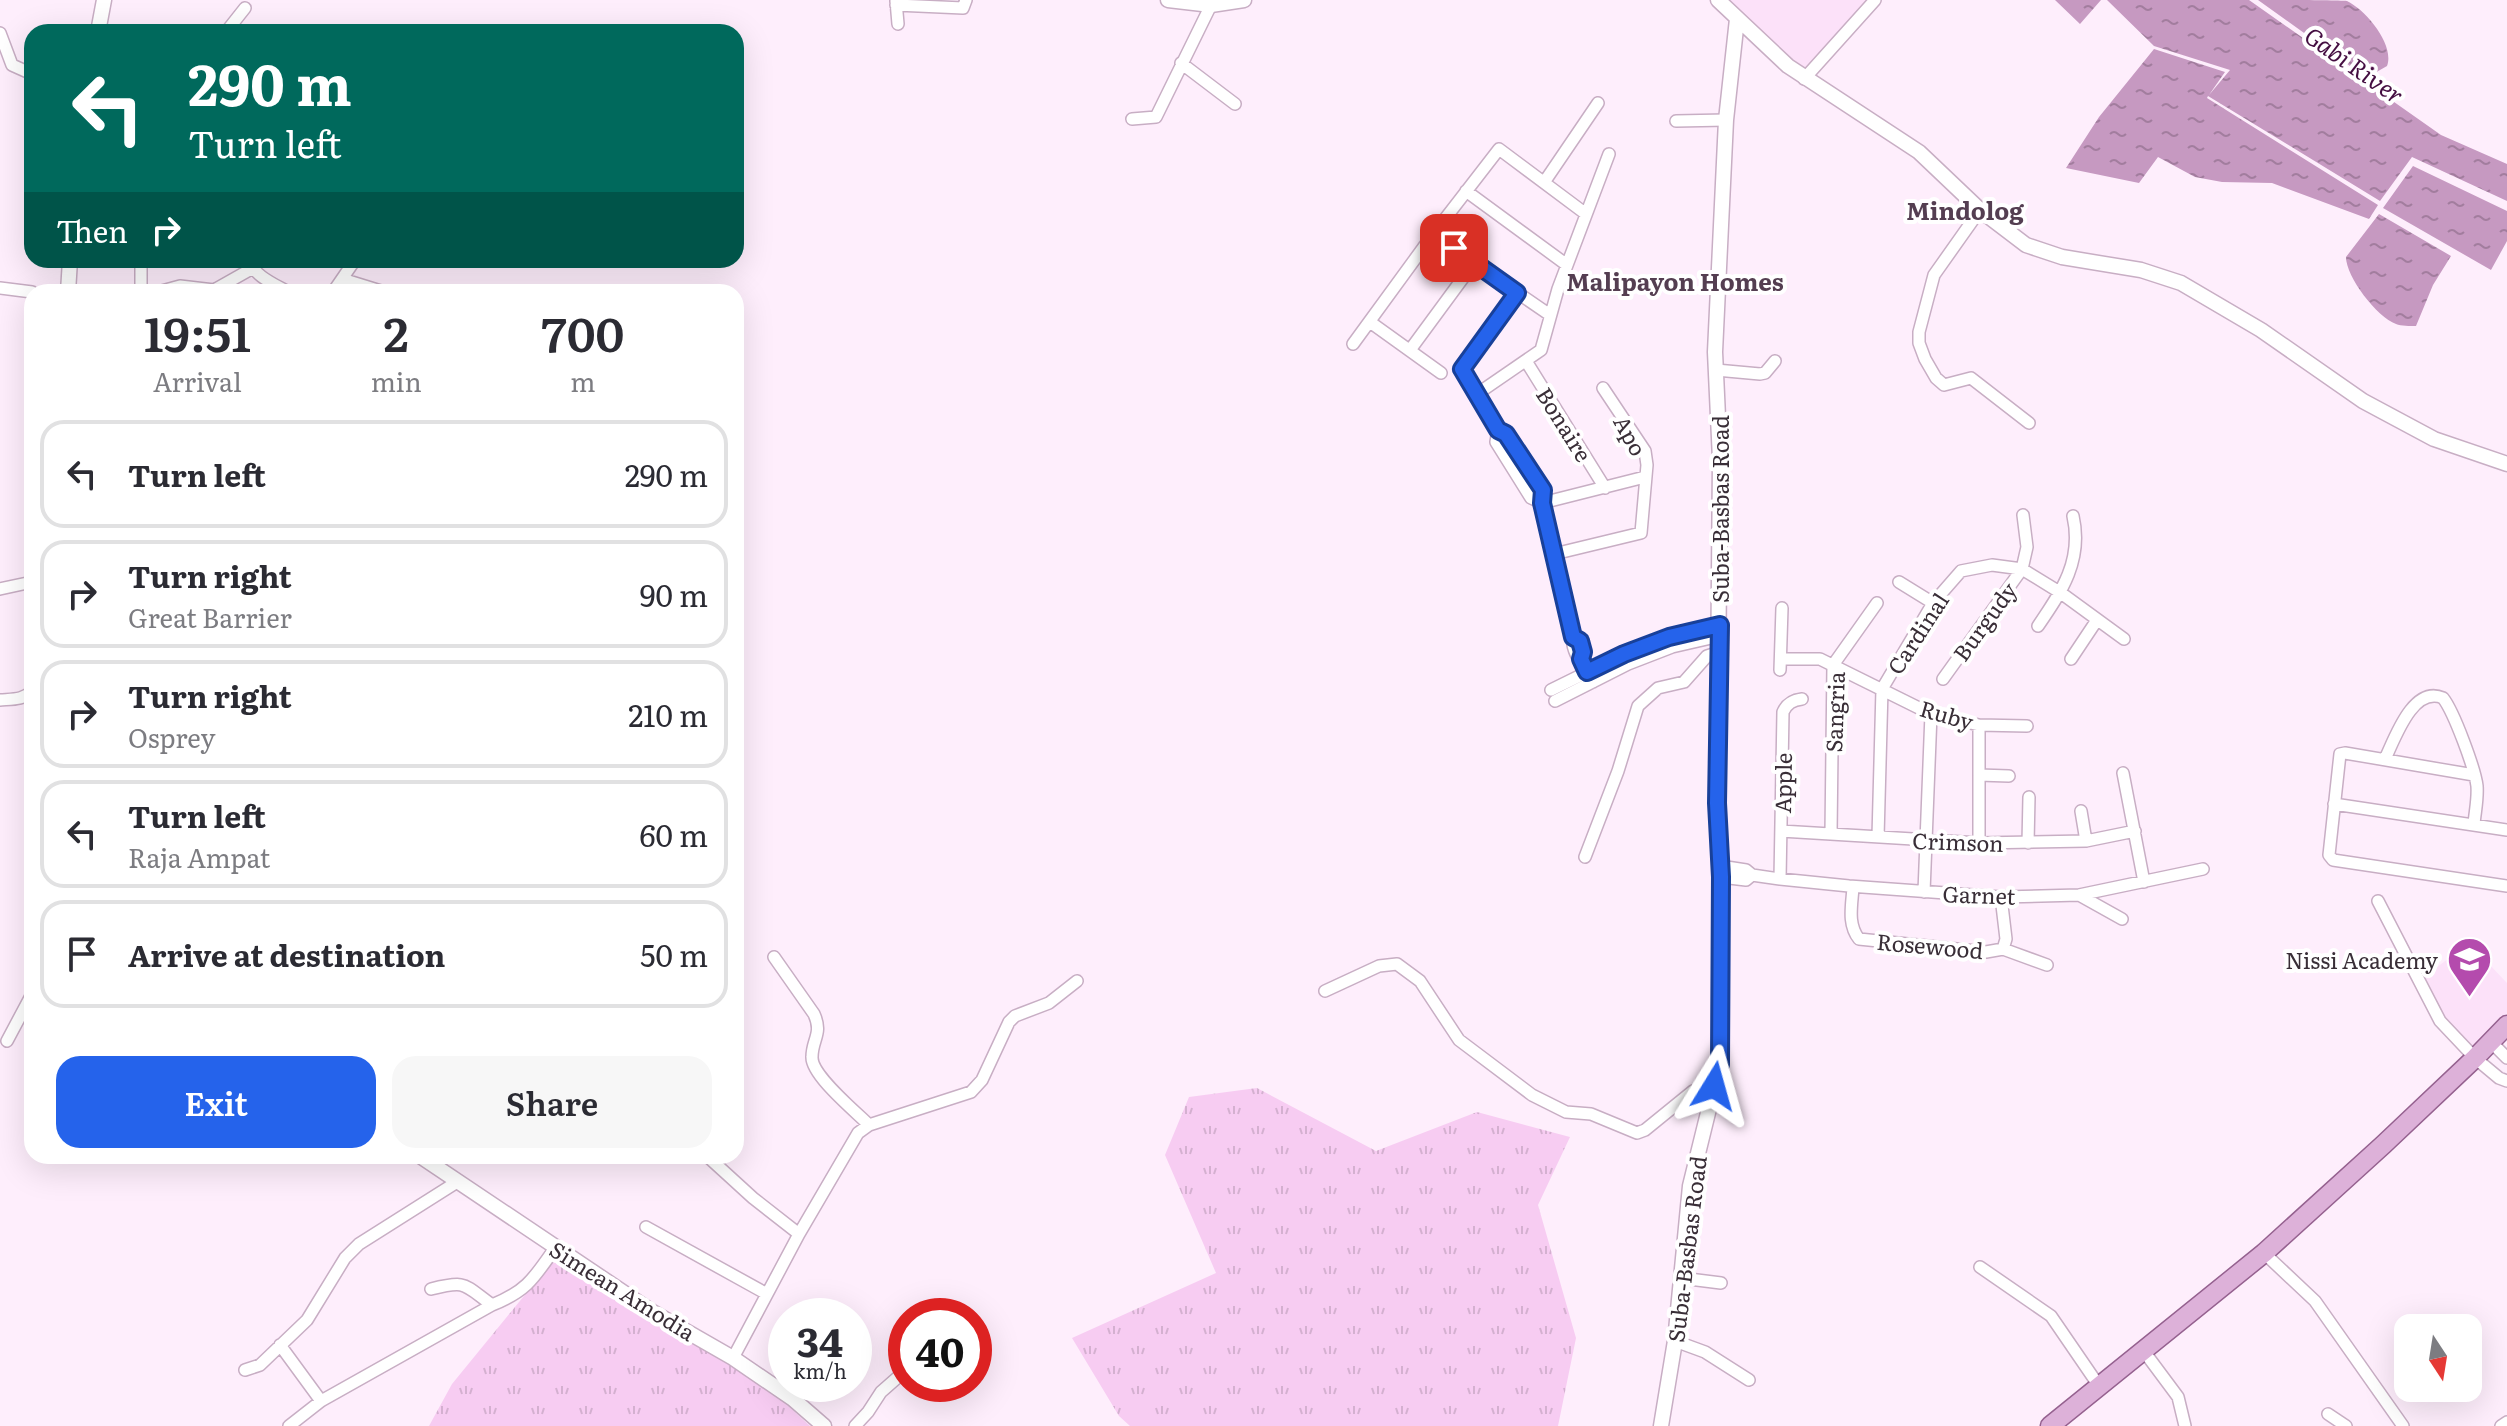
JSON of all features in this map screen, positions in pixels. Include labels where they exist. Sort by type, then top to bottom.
[{"type":"main road","points":[[2050,1426],[2264,1253],[2507,1025]]},
{"type":"street","points":[[100,24],[104,0]]},
{"type":"street","points":[[898,24],[896,2],[963,8],[966,0]]},
{"type":"street","points":[[1168,0],[1211,5],[1244,0]]},
{"type":"street","points":[[1718,0],[1804,79],[1919,152],[1980,210],[2026,245],[2087,262],[2141,270],[2181,283],[2261,330],[2363,401],[2434,439],[2507,464]]},
{"type":"street","points":[[1804,79],[1875,0]]},
{"type":"street","points":[[1132,119],[1156,117],[1211,5]]},
{"type":"street","points":[[232,24],[245,8]]},
{"type":"street","name":"Suba-Basbas Road","points":[[1661,1426],[1675,1341],[1690,1186],[1720,1064],[1717,300],[1726,120],[1737,19]]},
{"type":"street","points":[[0,33],[12,65],[24,70]]},
{"type":"street","points":[[1181,63],[1235,104]]},
{"type":"street","points":[[1545,181],[1598,103]]},
{"type":"street","points":[[1676,121],[1726,120]]},
{"type":"street","points":[[1353,344],[1499,149],[1586,214]]},
{"type":"street","points":[[1477,394],[1541,350],[1567,265],[1609,154]]},
{"type":"street","points":[[1466,191],[1567,265]]},
{"type":"street","points":[[1980,210],[1934,275],[1919,343],[1936,378],[1944,385],[1971,378],[2029,423]]},
{"type":"street","points":[[1434,233],[1550,315]]},
{"type":"street","points":[[1410,350],[1474,263]]},
{"type":"street","points":[[224,284],[246,268]]},
{"type":"street","points":[[255,268],[273,284]]},
{"type":"street","points":[[339,284],[350,268]]},
{"type":"street","points":[[342,279],[358,284]]},
{"type":"street","points":[[0,288],[24,291]]},
{"type":"street","points":[[1517,293],[1462,369],[1498,430],[1506,434],[1543,490],[1542,503],[1573,637],[1580,641],[1581,659],[1590,677]]},
{"type":"street","points":[[1370,322],[1441,373]]},
{"type":"street","name":"Bonaire","points":[[1526,361],[1605,488]]},
{"type":"street","points":[[1716,370],[1760,374],[1765,373],[1775,361]]},
{"type":"street","name":"Apo","points":[[1554,554],[1641,533],[1647,465],[1645,451],[1603,388]]},
{"type":"street","points":[[1542,503],[1645,477]]},
{"type":"street","name":"Burgudy","points":[[1943,679],[2022,569],[2027,547],[2023,515]]},
{"type":"street","points":[[2038,626],[2069,577],[2075,553],[2073,516]]},
{"type":"street","name":"Cardinal","points":[[1878,837],[1882,689],[1933,603],[1961,571],[1992,565],[2022,569],[2124,639]]},
{"type":"street","points":[[1899,582],[1933,603]]},
{"type":"street","points":[[0,589],[24,584]]},
{"type":"street","name":"Sangria","points":[[1831,834],[1833,665],[1877,603]]},
{"type":"street","name":"Ruby","points":[[1782,608],[1781,664],[1820,659],[1931,714],[1979,725],[2027,726]]},
{"type":"street","points":[[2071,659],[2097,620]]},
{"type":"street","points":[[1553,696],[1590,677],[1624,654],[1669,637],[1720,638]]},
{"type":"street","points":[[1585,857],[1618,771],[1638,706],[1658,688],[1684,682],[1720,638]]},
{"type":"street","points":[[2385,759],[2419,700],[2429,695],[2443,698],[2474,775],[2477,790],[2474,824]]},
{"type":"street","points":[[0,700],[24,696]]},
{"type":"street","name":"Apple","points":[[1780,879],[1783,712],[1786,705],[1802,699]]},
{"type":"street","points":[[1924,892],[1931,714]]},
{"type":"street","points":[[1979,725],[1979,843]]},
{"type":"street","points":[[2474,775],[2340,754],[2330,859],[2507,886]]},
{"type":"street","points":[[2123,773],[2144,882]]},
{"type":"street","points":[[1979,775],[2009,776]]},
{"type":"street","points":[[2028,843],[2029,797]]},
{"type":"street","points":[[2334,804],[2507,830]]},
{"type":"street","points":[[2081,811],[2086,841]]},
{"type":"street","name":"Crimson","points":[[1781,831],[1979,843],[2086,841],[2135,831]]},
{"type":"street","name":"Garnet","points":[[1720,872],[1746,870],[1752,875],[1853,887],[2001,897],[2079,895],[2203,869]]},
{"type":"street","name":"Rosewood","points":[[1853,887],[1851,924],[1859,939],[1986,952],[2003,949],[2006,939],[2001,897]]},
{"type":"street","points":[[2079,895],[2122,919]]},
{"type":"street","points":[[2378,901],[2440,1021],[2475,1058],[2507,1081]]},
{"type":"street","points":[[2003,949],[2047,965]]},
{"type":"street","points":[[774,957],[819,1024],[811,1059],[815,1071],[869,1125]]},
{"type":"street","points":[[1325,991],[1379,966],[1397,964],[1420,981],[1459,1040],[1532,1095],[1566,1112],[1591,1114],[1637,1133],[1693,1091],[1714,1086]]},
{"type":"street","points":[[733,1358],[799,1234],[858,1133],[869,1125],[971,1092],[982,1080],[1009,1022],[1015,1016],[1049,1003],[1077,981]]},
{"type":"street","points":[[7,1041],[24,1009]]},
{"type":"street","points":[[2491,1042],[2507,1058]]},
{"type":"street","name":"Simean Amodia","points":[[431,1164],[651,1311],[733,1358],[793,1399],[824,1426]]},
{"type":"street","points":[[716,1164],[799,1234]]},
{"type":"street","points":[[245,1370],[260,1365],[307,1320],[345,1258],[359,1244],[457,1182]]},
{"type":"street","points":[[646,1227],[767,1294]]},
{"type":"street","points":[[289,1426],[321,1401],[492,1305],[514,1296],[530,1284],[555,1248]]},
{"type":"street","points":[[2264,1253],[2315,1301],[2403,1426]]},
{"type":"street","points":[[1980,1267],[2051,1316],[2099,1386]]},
{"type":"street","points":[[1681,1278],[1721,1283]]},
{"type":"street","points":[[431,1289],[463,1284],[492,1305]]},
{"type":"street","points":[[1675,1341],[1705,1352],[1749,1380]]},
{"type":"street","points":[[280,1345],[321,1401]]},
{"type":"street","points":[[2143,1350],[2178,1397],[2185,1426]]},
{"type":"street","points":[[855,1426],[888,1386]]},
{"type":"street","points":[[2328,1414],[2346,1426]]},
{"type":"street","points":[[2501,1426],[2507,1422]]},
{"type":"shaded area","points":[[1725,0],[1872,0],[1804,74]]},
{"type":"shaded area","name":"Nissi Academy","points":[[2469,943],[2507,983],[2507,1013],[2470,1050],[2439,1017],[2424,977]]},
{"type":"green space","points":[[1257,1088],[1376,1151],[1477,1112],[1570,1137],[1538,1205],[1576,1338],[1558,1426],[1130,1426],[1119,1416],[1072,1338],[1216,1273],[1165,1155],[1189,1097]]},
{"type":"green space","points":[[555,1258],[768,1388],[768,1402],[784,1402],[810,1426],[429,1426],[452,1384]]},
{"type":"water","points":[[2055,0],[2101,0],[2080,24]]},
{"type":"water","points":[[2107,0],[2249,0],[2441,135],[2507,164],[2507,201],[2412,157],[2380,201],[2208,96],[2378,205],[2369,219],[2272,183],[2222,182],[2195,177],[2158,157],[2139,183],[2066,168],[2099,117],[2154,49],[2225,72],[2209,95],[2230,70],[2154,46]]},
{"type":"water","name":"Gabi River","points":[[2258,0],[2347,1],[2377,29],[2387,48],[2387,66],[2373,74],[2350,66]]},
{"type":"water","points":[[2413,166],[2507,211],[2507,241],[2491,270],[2383,208]]},
{"type":"water","points":[[2379,214],[2451,256],[2433,285],[2416,326],[2396,324],[2380,313],[2357,285],[2347,265],[2346,257]]},
{"type":"place","name":"Nissi Academy","points":[[2469,998]]},
{"type":"district","name":"Mindolog","points":[[1965,209]]},
{"type":"district","name":"Malipayon Homes","points":[[1675,280]]},
{"type":"route","points":[[1454,248],[1517,293],[1462,369],[1498,430],[1506,434],[1543,490],[1542,503],[1573,637],[1580,641],[1581,659],[1587,672],[1669,637],[1720,625],[1717,803],[1721,877],[1720,1064],[1714,1086]]}]
